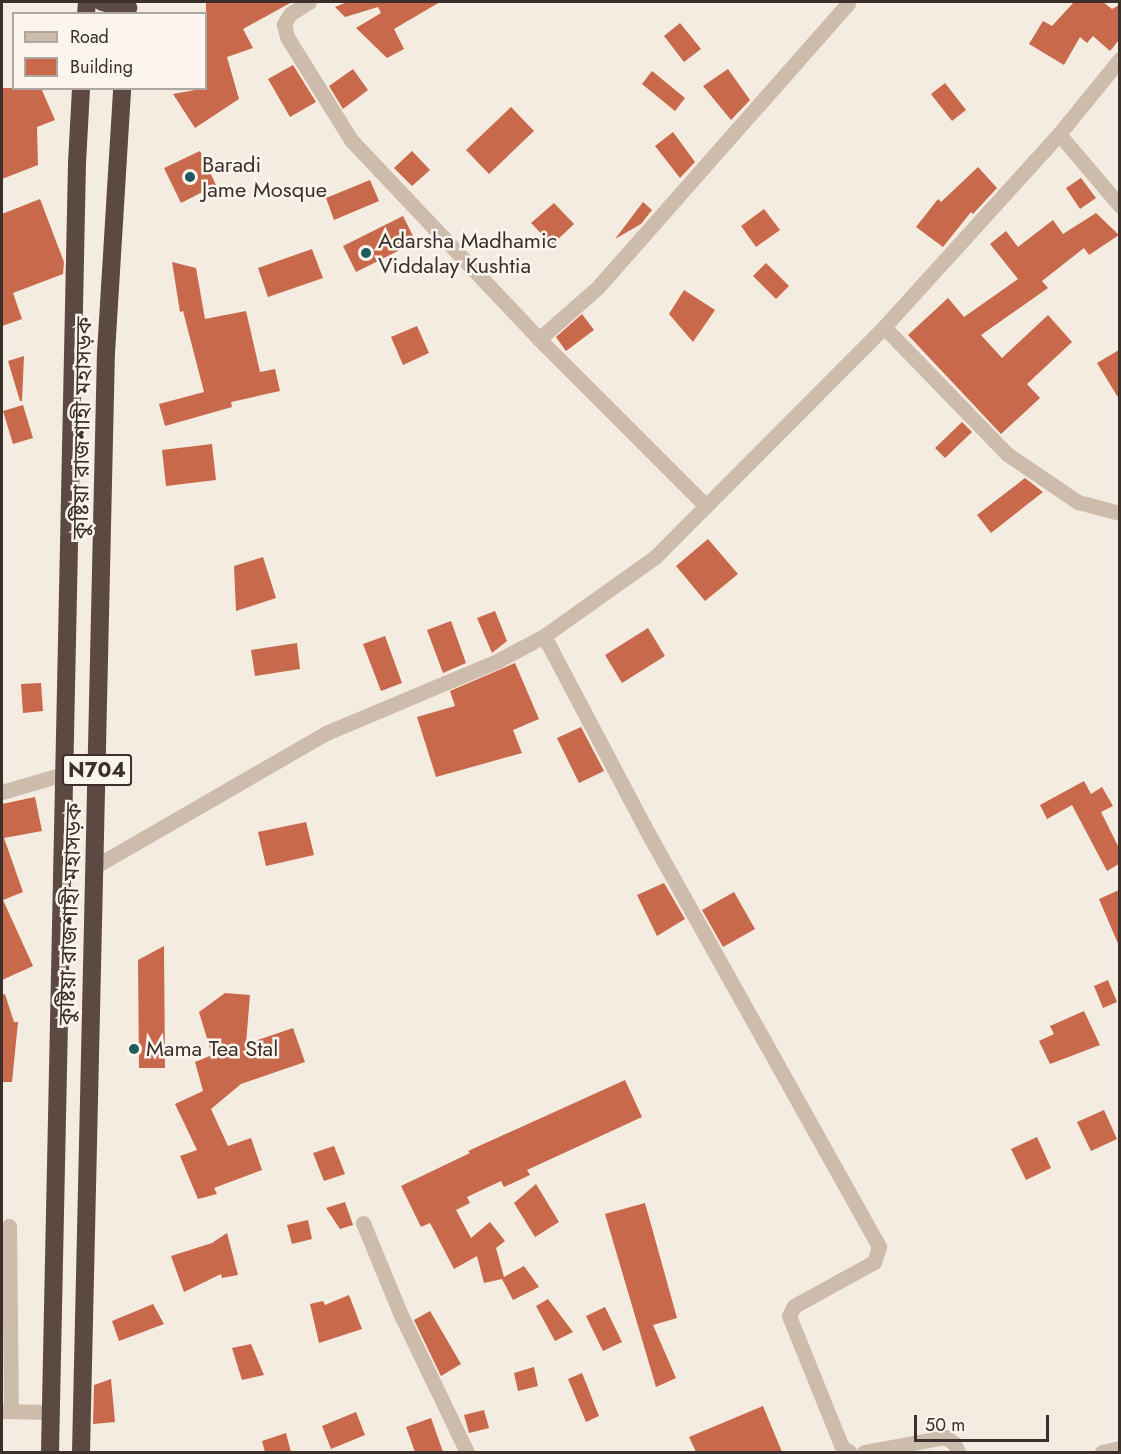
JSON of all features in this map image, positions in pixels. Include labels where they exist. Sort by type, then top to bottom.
[{"type":"highway","points":[[102,2],[128,8]]},
{"type":"highway","name":"কুষ্টিয়া রাজশাহী মহাসড়ক","points":[[50,1452],[59,1080],[63,774],[68,659],[76,163],[81,90]]},
{"type":"highway","name":"কুষ্টিয়া রাজশাহী মহাসড়ক","points":[[81,1452],[94,867],[101,663],[106,353],[122,90]]},
{"type":"highway","points":[[68,659],[101,663]]},
{"type":"highway","points":[[59,1080],[89,1084]]},
{"type":"street","points":[[309,2],[290,14],[284,24],[287,37],[351,140],[539,339],[706,506]]},
{"type":"street","points":[[539,339],[598,287],[848,3]]},
{"type":"street","points":[[94,867],[326,733],[497,661],[544,636],[655,557],[885,327],[1059,134],[1119,59]]},
{"type":"street","points":[[1059,134],[1119,206]]},
{"type":"street","points":[[885,327],[1007,454],[1078,502],[1119,513]]},
{"type":"street","points":[[544,636],[644,826],[879,1247],[874,1262],[794,1306],[789,1316],[842,1447],[850,1452]]},
{"type":"street","points":[[2,792],[63,774]]},
{"type":"street","points":[[363,1223],[401,1315],[467,1452]]},
{"type":"street","points":[[9,1226],[6,1411],[52,1412]]},
{"type":"street","points":[[864,1452],[945,1437],[954,1443],[958,1452]]},
{"type":"street","points":[[1102,1452],[1119,1448]]},
{"type":"building","points":[[206,2],[292,2],[243,29],[253,48],[227,57],[239,99],[195,128],[173,94],[207,90]]},
{"type":"building","points":[[347,2],[440,2],[394,29],[404,49],[387,58],[356,28],[381,13],[378,7],[345,17],[335,7]]},
{"type":"building","points":[[1074,2],[1103,2],[1112,9],[1119,5],[1119,40],[1110,51],[1093,36],[1087,43],[1080,37],[1064,65],[1029,44],[1043,21],[1052,26]]},
{"type":"building","points":[[680,23],[701,49],[684,62],[664,36]]},
{"type":"building","points":[[293,65],[316,102],[290,117],[268,79]]},
{"type":"building","points":[[353,69],[368,90],[343,109],[329,86]]},
{"type":"building","points":[[728,69],[750,100],[731,120],[703,86]]},
{"type":"building","points":[[652,71],[685,98],[675,111],[642,84]]},
{"type":"building","points":[[945,83],[966,110],[952,121],[931,94]]},
{"type":"building","points":[[2,88],[42,90],[55,120],[37,127],[38,165],[2,179]]},
{"type":"building","points":[[511,107],[534,131],[489,174],[466,150]]},
{"type":"building","points":[[673,132],[695,162],[680,178],[655,146]]},
{"type":"building","name":"Baradi Jame Mosque","points":[[200,151],[216,185],[181,203],[164,168]]},
{"type":"building","points":[[412,151],[430,170],[412,186],[394,168]]},
{"type":"building","points":[[978,167],[997,188],[973,214],[971,212],[943,247],[916,227],[938,199],[941,202]]},
{"type":"building","points":[[1081,178],[1096,198],[1080,209],[1066,188]]},
{"type":"building","points":[[370,180],[379,201],[334,220],[326,198]]},
{"type":"building","points":[[40,199],[64,262],[63,274],[13,293],[22,319],[2,326],[2,214]]},
{"type":"building","points":[[643,202],[652,210],[641,224],[615,239]]},
{"type":"building","points":[[554,203],[574,224],[552,245],[531,223]]},
{"type":"building","points":[[764,209],[780,230],[756,247],[741,226]]},
{"type":"building","points":[[1096,213],[1119,235],[1089,255],[1084,248],[1042,281],[1048,288],[981,335],[1002,358],[1048,315],[1072,342],[1027,384],[1040,398],[1001,434],[908,335],[948,298],[964,317],[1018,279],[990,244],[1006,231],[1018,247],[1053,220],[1063,234]]},
{"type":"building","points":[[403,216],[416,242],[356,272],[343,246]]},
{"type":"building","points":[[312,249],[323,278],[268,297],[258,268]]},
{"type":"building","points":[[172,262],[196,268],[205,319],[246,311],[260,372],[275,369],[280,391],[231,402],[232,407],[165,426],[159,404],[204,392],[183,311],[180,312]]},
{"type":"building","points":[[766,263],[789,286],[776,299],[753,276]]},
{"type":"building","points":[[684,290],[715,310],[693,342],[669,314]]},
{"type":"building","points":[[582,314],[594,330],[566,351],[556,337]]},
{"type":"building","points":[[417,326],[429,353],[403,365],[391,337]]},
{"type":"building","points":[[1119,350],[1119,399],[1097,363]]},
{"type":"building","points":[[24,356],[22,401],[20,401],[8,361]]},
{"type":"building","points":[[23,405],[33,438],[13,444],[3,411]]},
{"type":"building","points":[[962,422],[972,432],[945,458],[935,448]]},
{"type":"building","points":[[212,444],[216,480],[166,486],[162,450]]},
{"type":"building","points":[[1025,478],[1043,492],[991,533],[977,515]]},
{"type":"building","points":[[708,539],[738,574],[705,601],[676,566]]},
{"type":"building","points":[[263,557],[276,598],[236,611],[234,566]]},
{"type":"building","points":[[495,611],[507,641],[492,653],[477,618]]},
{"type":"building","points":[[451,621],[466,663],[443,673],[427,630]]},
{"type":"building","points":[[648,628],[665,656],[622,683],[605,655]]},
{"type":"building","points":[[385,636],[402,683],[381,691],[363,644]]},
{"type":"building","points":[[297,643],[300,669],[255,676],[251,650]]},
{"type":"building","points":[[515,663],[539,719],[513,730],[522,753],[436,777],[417,717],[455,706],[450,691]]},
{"type":"building","points":[[41,683],[43,711],[23,713],[21,684]]},
{"type":"building","points":[[581,727],[604,771],[579,783],[557,738]]},
{"type":"building","points":[[1084,781],[1091,794],[1102,787],[1113,806],[1101,812],[1119,848],[1119,864],[1107,871],[1072,805],[1047,819],[1040,805]]},
{"type":"building","points":[[35,797],[42,831],[4,838],[23,892],[3,900],[33,966],[2,980],[2,804]]},
{"type":"building","points":[[306,822],[314,855],[266,866],[258,832]]},
{"type":"building","points":[[664,883],[685,919],[657,936],[637,895]]},
{"type":"building","points":[[1119,890],[1119,946],[1099,899]]},
{"type":"building","points":[[734,892],[755,929],[723,947],[702,910]]},
{"type":"building","points":[[164,946],[165,1068],[139,1068],[138,960]]},
{"type":"building","points":[[1108,980],[1117,1002],[1103,1008],[1094,986]]},
{"type":"building","points":[[225,993],[250,995],[246,1044],[293,1028],[305,1062],[241,1084],[211,1109],[228,1146],[251,1138],[262,1170],[214,1188],[217,1194],[198,1199],[180,1156],[197,1150],[175,1104],[203,1091],[195,1062],[212,1055],[199,1012]]},
{"type":"building","points":[[5,994],[14,1022],[18,1022],[12,1082],[2,1082],[2,995]]},
{"type":"building","points":[[1084,1011],[1100,1045],[1050,1064],[1039,1041],[1054,1034],[1050,1026]]},
{"type":"building","points":[[625,1080],[642,1117],[527,1170],[530,1175],[504,1187],[501,1181],[467,1197],[470,1203],[456,1210],[471,1238],[490,1222],[505,1241],[496,1248],[504,1277],[524,1266],[539,1287],[513,1300],[502,1279],[484,1283],[477,1256],[454,1269],[430,1223],[421,1227],[401,1186],[470,1153],[468,1151]]},
{"type":"building","points":[[1104,1110],[1117,1139],[1091,1151],[1077,1122]]},
{"type":"building","points":[[1037,1137],[1051,1168],[1026,1180],[1011,1149]]},
{"type":"building","points":[[334,1146],[345,1174],[324,1181],[313,1153]]},
{"type":"building","points":[[536,1184],[559,1222],[535,1237],[514,1203]]},
{"type":"building","points":[[345,1202],[353,1225],[340,1229],[326,1208]]},
{"type":"building","points":[[645,1203],[677,1318],[653,1325],[676,1378],[656,1387],[605,1214]]},
{"type":"building","points":[[308,1220],[312,1239],[292,1244],[287,1225]]},
{"type":"building","points":[[227,1233],[238,1275],[222,1278],[221,1274],[184,1292],[171,1256],[212,1243]]},
{"type":"building","points":[[349,1295],[362,1329],[319,1343],[310,1304],[323,1301],[325,1305]]},
{"type":"building","points":[[548,1299],[573,1332],[555,1341],[536,1306]]},
{"type":"building","points":[[153,1304],[164,1324],[119,1341],[112,1321]]},
{"type":"building","points":[[605,1307],[622,1342],[603,1351],[586,1316]]},
{"type":"building","points":[[430,1311],[461,1364],[441,1376],[414,1320]]},
{"type":"building","points":[[251,1344],[264,1375],[242,1380],[232,1348]]},
{"type":"building","points":[[534,1367],[538,1386],[518,1391],[514,1373]]},
{"type":"building","points":[[582,1373],[599,1416],[586,1422],[568,1379]]},
{"type":"building","points":[[111,1379],[115,1422],[93,1424],[94,1385]]},
{"type":"building","points":[[763,1406],[782,1452],[696,1452],[689,1437]]},
{"type":"building","points":[[484,1410],[489,1428],[469,1433],[464,1415]]},
{"type":"building","points":[[356,1412],[365,1435],[331,1449],[322,1426]]},
{"type":"building","points":[[431,1418],[443,1452],[415,1452],[406,1427]]},
{"type":"building","points":[[286,1433],[291,1452],[265,1452],[262,1441]]},
{"type":"place","name":"Baradi Jame Mosque","points":[[190,177]]},
{"type":"place","name":"Adarsha Madhamic Viddalay Kushtia","points":[[366,253]]},
{"type":"place","name":"Mama Tea Stal","points":[[134,1049]]}]
